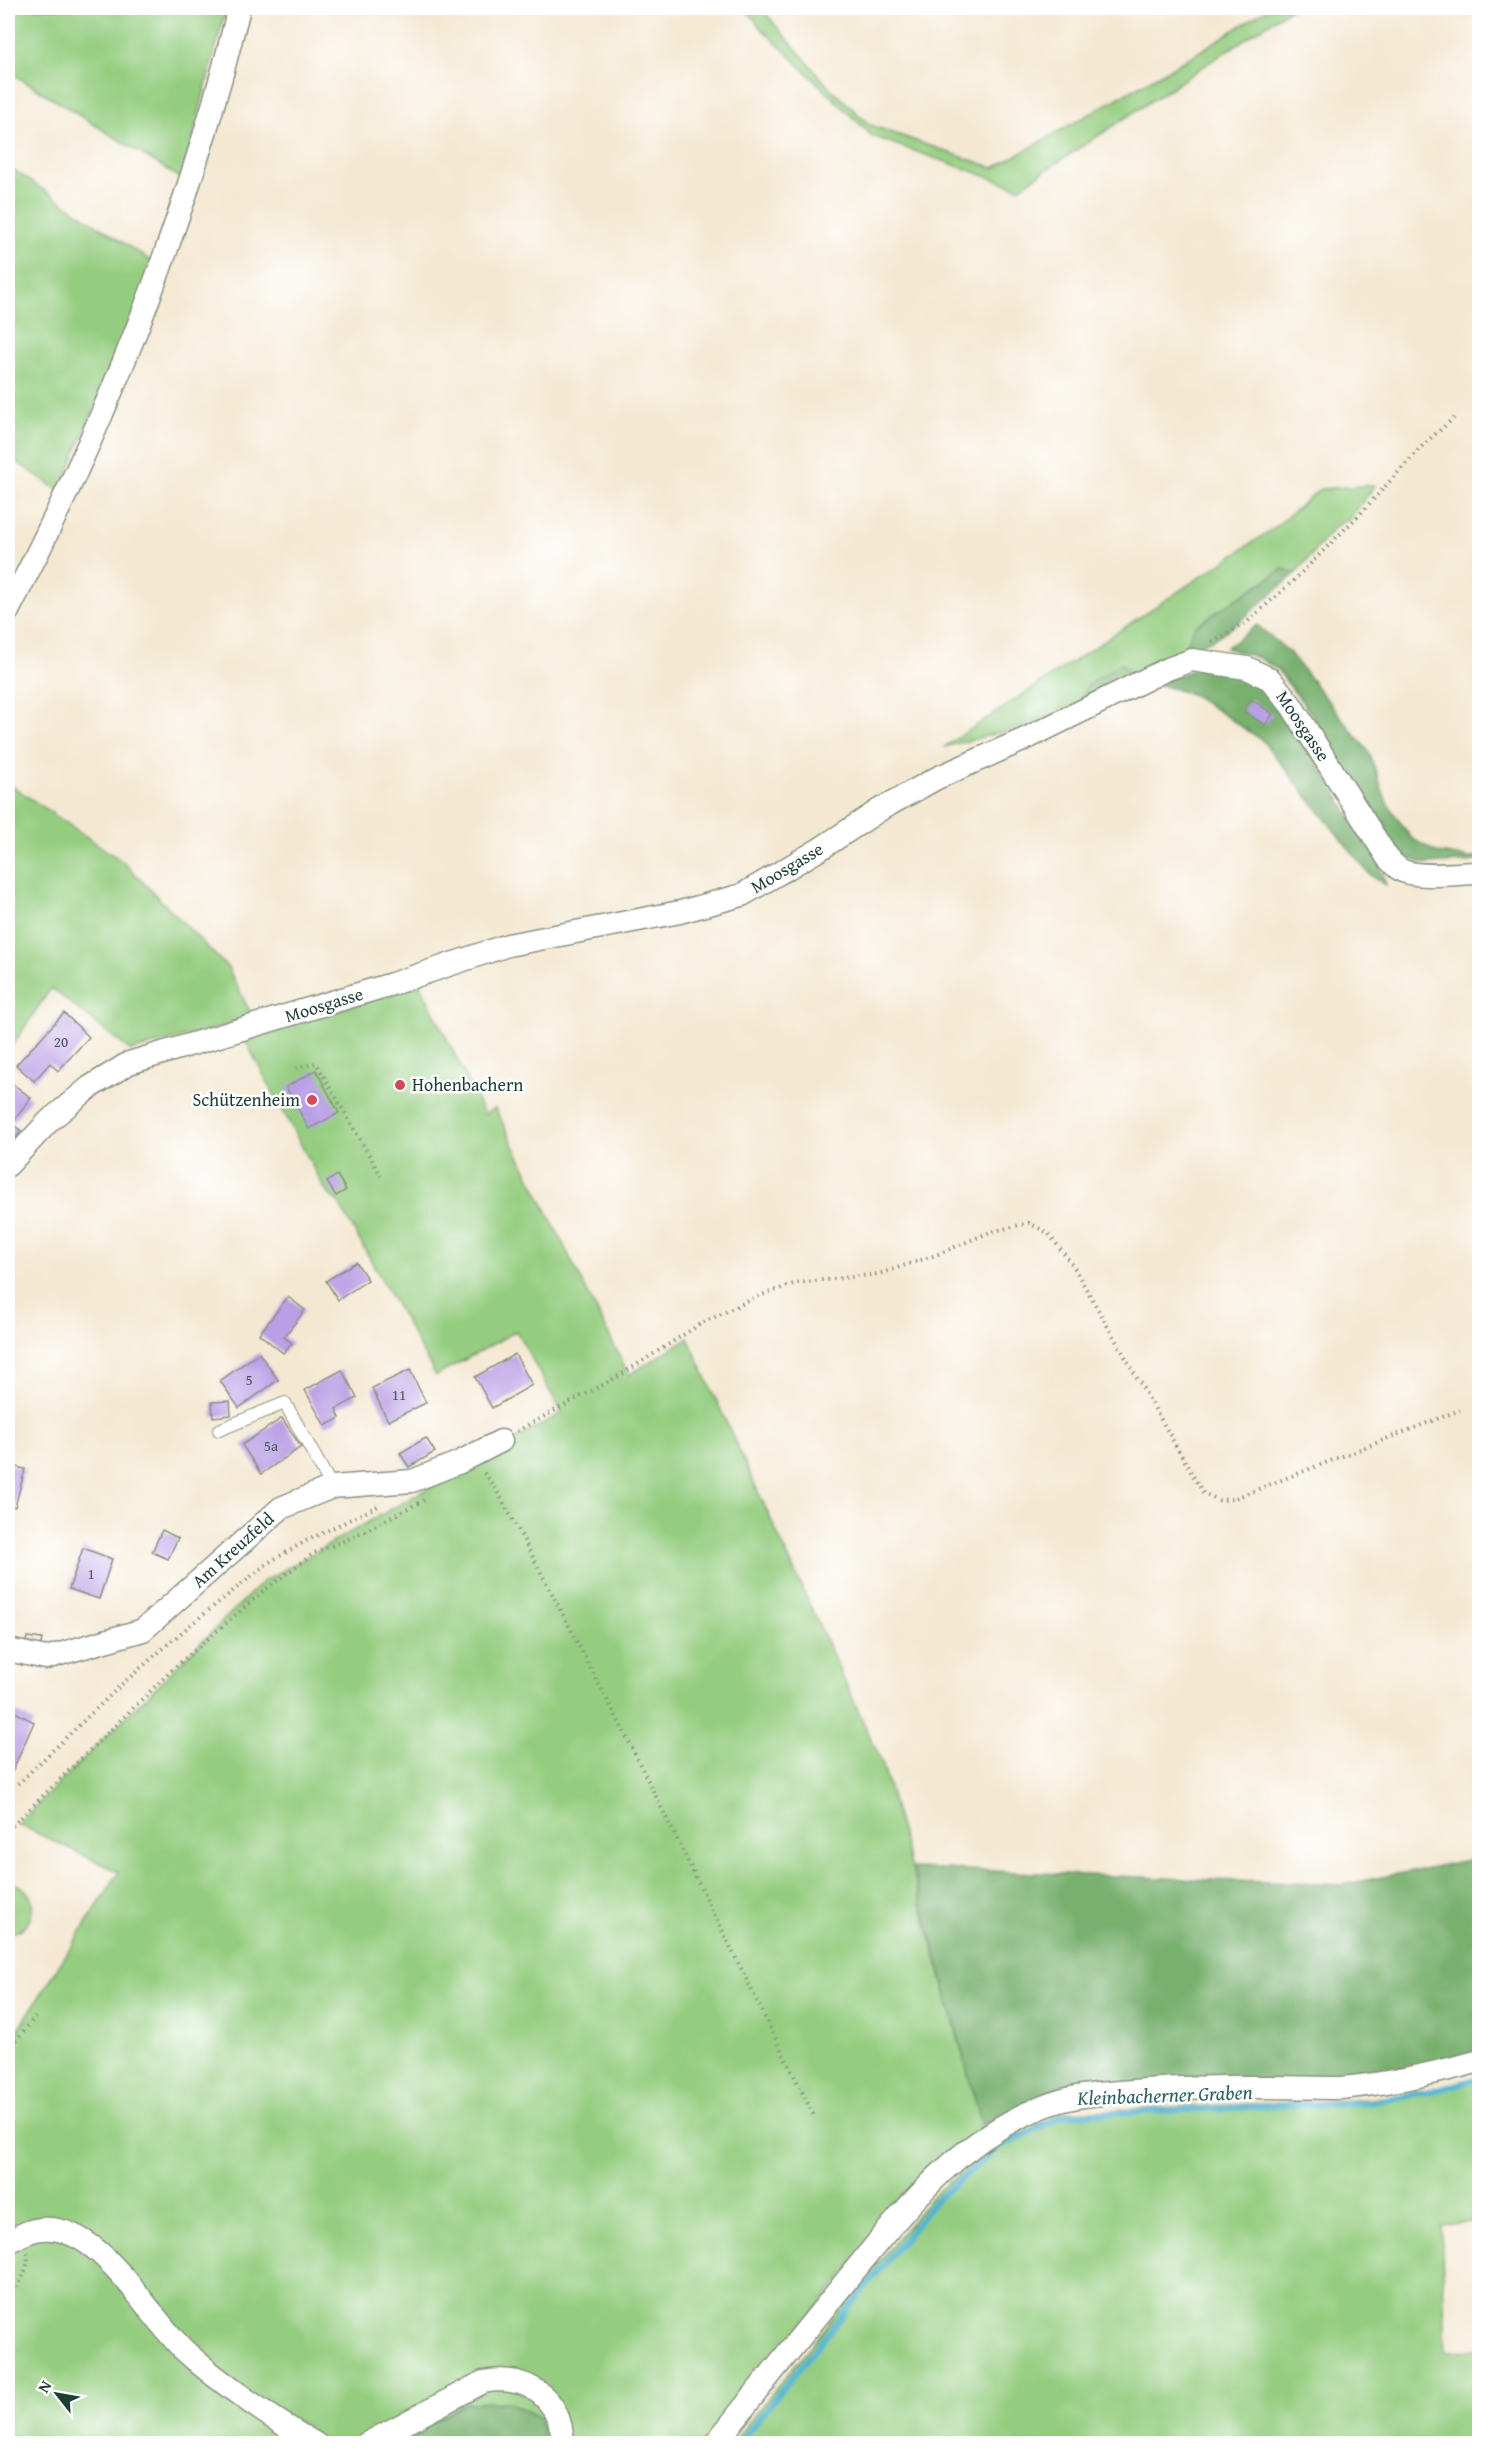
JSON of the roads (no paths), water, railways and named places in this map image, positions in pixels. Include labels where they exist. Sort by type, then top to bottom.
[{"type":"street","points":[[8,611],[50,530],[127,359],[201,148],[239,8]]},
{"type":"street","name":"Moosgasse","points":[[8,1165],[49,1121],[90,1087],[129,1063],[392,984],[508,945],[628,920],[680,912],[742,895],[820,849],[881,808],[937,778],[1025,739],[1165,670],[1192,660],[1247,668],[1270,680],[1292,705],[1387,857],[1396,867],[1404,872],[1412,873],[1479,873]]},
{"type":"street","name":"Am Kreuzfeld","points":[[8,1650],[46,1658],[143,1630],[281,1508],[332,1487],[412,1481],[460,1462],[501,1441]]},
{"type":"street","points":[[716,2444],[894,2220],[929,2183],[968,2150],[1017,2117],[1063,2100],[1112,2093],[1170,2087],[1340,2088],[1367,2086],[1428,2075],[1479,2061]]},
{"type":"street","points":[[15,2238],[40,2229],[57,2230],[87,2244],[123,2277],[186,2352],[245,2397],[316,2444]]},
{"type":"street","points":[[366,2444],[483,2382],[501,2379],[518,2381],[535,2388],[548,2402],[558,2421],[563,2444]]},
{"type":"lane","points":[[219,1430],[285,1403],[332,1487]]},
{"type":"waterway","name":"Kleinbacherner Graben","points":[[738,2444],[936,2200],[997,2149],[1065,2115],[1372,2102],[1441,2089],[1480,2078]]},
{"type":"place","name":"Hohenbachern","points":[[400,1085]]},
{"type":"place","name":"Schützenheim","points":[[312,1100]]}]
